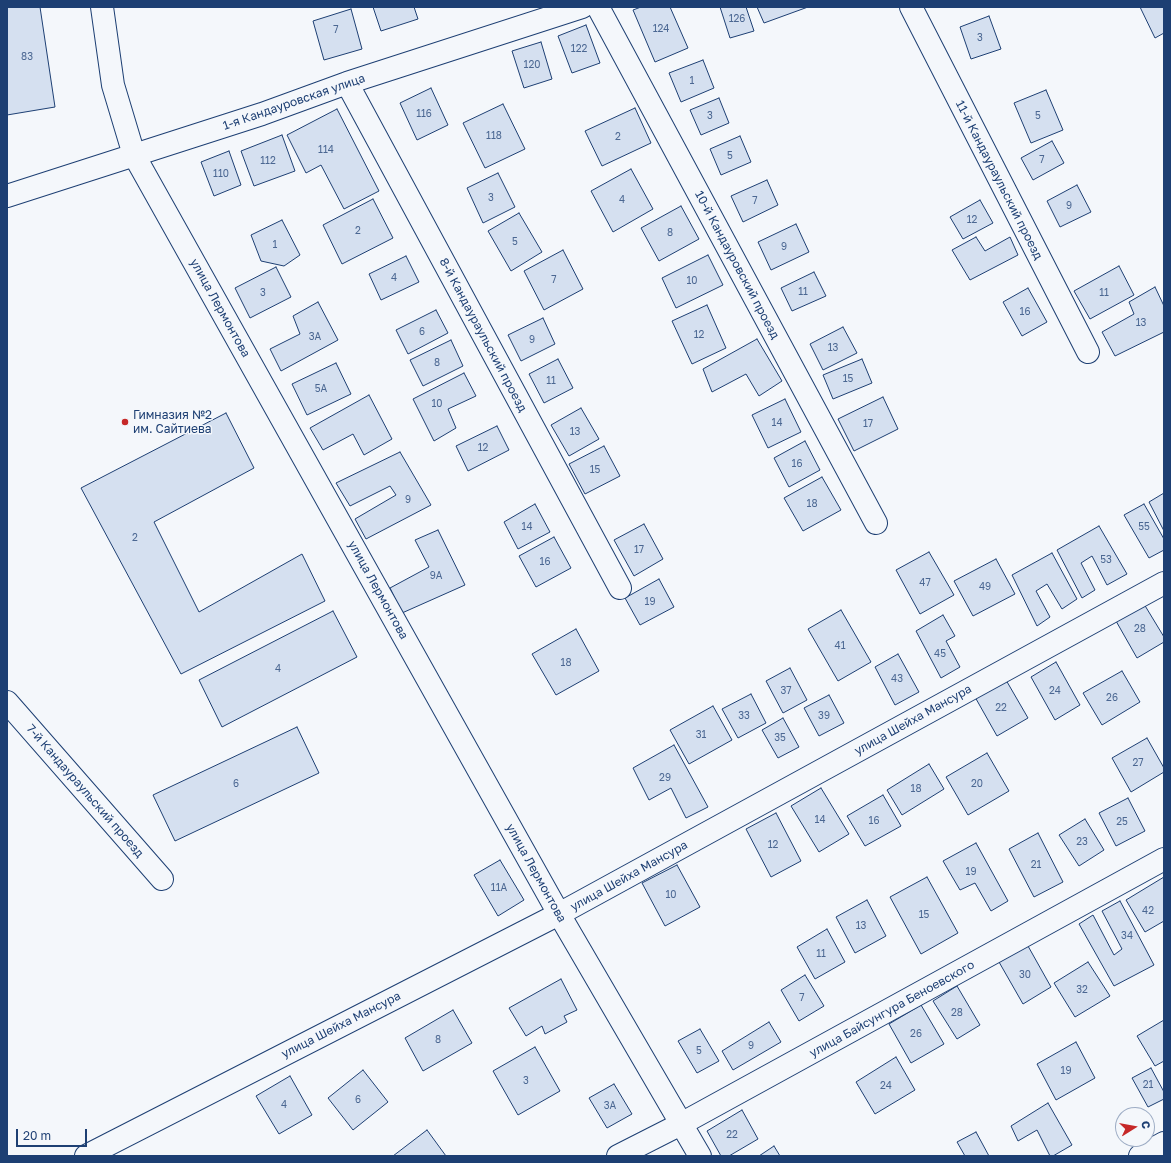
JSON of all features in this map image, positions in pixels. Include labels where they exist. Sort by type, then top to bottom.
[{"type":"street","name":"улица Лермонтова","points":[[102,7],[113,85],[134,155],[559,914],[700,1156]]},
{"type":"street","name":"1-я Кандауровская улица","points":[[7,196],[262,114],[347,83],[582,7]]},
{"type":"street","name":"10-й Кандауровский проезд","points":[[598,7],[876,523]]},
{"type":"street","name":"11-й Кандаураульский проезд","points":[[911,7],[1088,352]]},
{"type":"street","name":"8-й Кандаураульский проезд","points":[[347,83],[620,588]]},
{"type":"street","name":"улица Шейха Мансура","points":[[86,1156],[559,914],[1164,582]]},
{"type":"street","name":"7-й Кандаураульский проезд","points":[[7,702],[162,880]]},
{"type":"street","name":"улица Байсунгура Беноевского","points":[[618,1156],[681,1124],[1164,859]]},
{"type":"street","points":[[1140,1156],[1164,1143]]},
{"type":"building","points":[[7,7],[40,7],[55,107],[7,115]]},
{"type":"building","points":[[373,7],[414,7],[418,19],[381,31]]},
{"type":"building","points":[[641,7],[670,7],[688,48],[655,62],[633,10]]},
{"type":"building","points":[[720,7],[746,7],[754,31],[730,38]]},
{"type":"building","points":[[757,7],[808,7],[764,23]]},
{"type":"building","points":[[1140,7],[1164,7],[1164,33],[1155,38]]},
{"type":"building","points":[[351,9],[362,49],[324,60],[313,21]]},
{"type":"building","points":[[989,16],[1001,49],[971,59],[960,27]]},
{"type":"building","points":[[586,25],[600,63],[572,73],[558,36]]},
{"type":"building","points":[[541,42],[552,79],[524,88],[512,51]]},
{"type":"building","points":[[703,60],[714,88],[681,102],[669,73]]},
{"type":"building","points":[[431,88],[448,125],[417,140],[400,103]]},
{"type":"building","points":[[1046,90],[1063,130],[1031,143],[1014,103]]},
{"type":"building","points":[[719,98],[729,123],[701,135],[690,110]]},
{"type":"building","points":[[503,104],[525,149],[485,168],[463,123]]},
{"type":"building","points":[[635,108],[651,143],[602,166],[585,131]]},
{"type":"building","points":[[337,109],[379,191],[344,209],[321,165],[306,173],[287,135]]},
{"type":"building","points":[[282,135],[295,171],[254,186],[241,151]]},
{"type":"building","points":[[740,136],[751,162],[721,175],[710,149]]},
{"type":"building","points":[[1052,141],[1064,163],[1033,180],[1021,158]]},
{"type":"building","points":[[229,151],[241,185],[214,196],[201,162]]},
{"type":"building","points":[[631,169],[653,209],[613,232],[591,191]]},
{"type":"building","points":[[498,173],[515,207],[483,223],[467,188]]},
{"type":"building","points":[[767,180],[778,205],[743,222],[731,196]]},
{"type":"building","points":[[1077,185],[1091,212],[1060,227],[1047,201]]},
{"type":"building","points":[[373,199],[393,238],[342,264],[323,225]]},
{"type":"building","points":[[980,200],[993,223],[963,239],[950,217]]},
{"type":"building","points":[[681,206],[699,239],[659,261],[641,228]]},
{"type":"building","points":[[519,213],[542,252],[511,271],[488,231]]},
{"type":"building","points":[[282,220],[300,255],[284,266],[261,261],[251,235]]},
{"type":"building","points":[[796,224],[809,252],[771,270],[758,242]]},
{"type":"building","points":[[976,237],[985,251],[1010,237],[1018,255],[970,280],[952,250]]},
{"type":"building","points":[[563,250],[583,289],[544,310],[524,271]]},
{"type":"building","points":[[708,255],[723,285],[676,308],[662,278]]},
{"type":"building","points":[[406,256],[419,282],[381,300],[369,274]]},
{"type":"building","points":[[1119,266],[1134,295],[1090,319],[1074,291]]},
{"type":"building","points":[[276,267],[291,297],[250,318],[235,288]]},
{"type":"building","points":[[814,272],[826,296],[792,311],[781,288]]},
{"type":"building","points":[[1155,287],[1164,306],[1164,332],[1115,356],[1102,332],[1134,314],[1129,302]]},
{"type":"building","points":[[1028,288],[1047,322],[1022,336],[1003,302]]},
{"type":"building","points":[[318,302],[338,340],[281,371],[270,349],[300,334],[293,316]]},
{"type":"building","points":[[707,305],[726,348],[692,364],[672,321]]},
{"type":"building","points":[[436,310],[448,333],[408,354],[396,330]]},
{"type":"building","points":[[543,318],[555,344],[521,361],[508,335]]},
{"type":"building","points":[[843,327],[857,353],[823,370],[810,344]]},
{"type":"building","points":[[757,339],[782,381],[759,396],[746,374],[712,392],[703,369]]},
{"type":"building","points":[[451,340],[463,366],[423,386],[410,360]]},
{"type":"building","points":[[558,359],[573,388],[544,403],[529,374]]},
{"type":"building","points":[[862,359],[872,383],[833,399],[823,375]]},
{"type":"building","points":[[336,363],[351,394],[307,415],[292,384]]},
{"type":"building","points":[[464,373],[476,396],[448,409],[456,428],[434,441],[413,399]]},
{"type":"building","points":[[369,395],[392,439],[364,455],[353,434],[323,450],[310,428]]},
{"type":"building","points":[[883,397],[898,429],[854,451],[838,419]]},
{"type":"building","points":[[785,399],[801,432],[768,448],[752,415]]},
{"type":"building","points":[[581,408],[599,439],[569,456],[551,425]]},
{"type":"building","points":[[226,413],[254,468],[154,522],[199,612],[302,554],[325,601],[181,674],[81,488]]},
{"type":"building","points":[[497,426],[509,450],[468,471],[456,446]]},
{"type":"building","points":[[805,441],[820,470],[789,487],[774,458]]},
{"type":"building","points":[[604,446],[620,476],[585,494],[569,464]]},
{"type":"building","points":[[400,452],[431,505],[366,539],[355,519],[396,495],[390,486],[350,506],[336,483]]},
{"type":"building","points":[[822,477],[841,510],[803,531],[784,498]]},
{"type":"building","points":[[1164,493],[1164,531],[1149,502]]},
{"type":"building","points":[[535,504],[550,532],[518,549],[504,522]]},
{"type":"building","points":[[1144,504],[1164,539],[1164,550],[1149,558],[1124,515]]},
{"type":"building","points":[[644,524],[663,559],[634,576],[614,540]]},
{"type":"building","points":[[1099,526],[1127,574],[1107,585],[1092,556],[1081,563],[1095,590],[1082,598],[1057,550]]},
{"type":"building","points":[[438,530],[465,585],[402,613],[390,588],[429,567],[415,540]]},
{"type":"building","points":[[554,537],[571,568],[536,587],[519,556]]},
{"type":"building","points":[[929,552],[954,595],[920,614],[896,570]]},
{"type":"building","points":[[1052,553],[1077,599],[1062,609],[1047,584],[1036,591],[1050,617],[1037,626],[1012,575]]},
{"type":"building","points":[[996,559],[1015,594],[973,616],[954,581]]},
{"type":"building","points":[[659,579],[674,607],[640,625],[625,598]]},
{"type":"building","points":[[1144,604],[1164,637],[1164,642],[1137,658],[1116,621]]},
{"type":"building","points":[[841,610],[871,662],[838,681],[808,629]]},
{"type":"building","points":[[333,611],[357,657],[222,727],[199,680]]},
{"type":"building","points":[[943,615],[955,636],[946,641],[960,667],[941,678],[916,631]]},
{"type":"building","points":[[576,629],[599,671],[556,695],[532,654]]},
{"type":"building","points":[[898,654],[919,692],[895,705],[875,667]]},
{"type":"building","points":[[1056,662],[1080,705],[1055,720],[1031,677]]},
{"type":"building","points":[[790,668],[807,700],[783,713],[766,681]]},
{"type":"building","points":[[1122,671],[1140,702],[1102,725],[1083,693]]},
{"type":"building","points":[[1006,680],[1028,718],[997,736],[975,697]]},
{"type":"building","points":[[751,694],[766,723],[738,738],[722,709]]},
{"type":"building","points":[[829,695],[844,723],[819,736],[804,708]]},
{"type":"building","points":[[713,706],[732,740],[689,764],[670,730]]},
{"type":"building","points":[[783,718],[799,747],[778,758],[762,730]]},
{"type":"building","points":[[297,727],[319,773],[175,841],[153,795]]},
{"type":"building","points":[[1147,738],[1164,768],[1164,772],[1131,792],[1112,758]]},
{"type":"building","points":[[674,745],[708,807],[686,818],[671,788],[649,800],[633,768]]},
{"type":"building","points":[[987,753],[1009,791],[968,815],[946,777]]},
{"type":"building","points":[[929,764],[944,789],[902,815],[887,790]]},
{"type":"building","points":[[821,788],[849,834],[819,852],[791,806]]},
{"type":"building","points":[[883,795],[901,826],[865,846],[847,816]]},
{"type":"building","points":[[1128,798],[1145,831],[1116,846],[1099,813]]},
{"type":"building","points":[[776,813],[801,861],[771,877],[746,829]]},
{"type":"building","points":[[1085,819],[1104,850],[1079,866],[1059,835]]},
{"type":"building","points":[[1038,833],[1063,882],[1034,897],[1009,849]]},
{"type":"building","points":[[976,843],[1008,901],[991,911],[975,883],[960,890],[943,861]]},
{"type":"building","points":[[500,860],[524,900],[498,916],[474,875]]},
{"type":"building","points":[[677,865],[700,907],[665,926],[642,883]]},
{"type":"building","points":[[927,877],[958,933],[921,954],[890,897]]},
{"type":"building","points":[[1164,877],[1164,921],[1145,932],[1126,900]]},
{"type":"building","points":[[867,900],[886,936],[855,953],[836,917]]},
{"type":"building","points":[[1120,901],[1154,965],[1114,986],[1079,924],[1093,915],[1114,955],[1122,949],[1102,911]]},
{"type":"building","points":[[827,929],[845,962],[815,979],[797,947]]},
{"type":"building","points":[[1028,946],[1051,987],[1023,1004],[999,962]]},
{"type":"building","points":[[1088,962],[1110,996],[1075,1017],[1054,983]]},
{"type":"building","points":[[805,975],[824,1006],[799,1021],[781,990]]},
{"type":"building","points":[[561,979],[577,1010],[564,1016],[567,1022],[545,1034],[542,1026],[526,1036],[509,1008]]},
{"type":"building","points":[[957,986],[980,1025],[957,1039],[933,1001]]},
{"type":"building","points":[[921,1005],[944,1044],[911,1063],[889,1024]]},
{"type":"building","points":[[453,1010],[472,1043],[423,1071],[405,1038]]},
{"type":"building","points":[[1164,1020],[1164,1061],[1155,1066],[1137,1036]]},
{"type":"building","points":[[769,1022],[781,1042],[733,1070],[722,1051]]},
{"type":"building","points":[[700,1029],[719,1061],[697,1073],[678,1041]]},
{"type":"building","points":[[1076,1042],[1095,1078],[1056,1100],[1037,1064]]},
{"type":"building","points":[[535,1047],[560,1091],[518,1115],[493,1071]]},
{"type":"building","points":[[896,1057],[915,1090],[875,1114],[856,1082]]},
{"type":"building","points":[[1151,1068],[1164,1092],[1164,1099],[1148,1107],[1132,1078]]},
{"type":"building","points":[[363,1070],[388,1102],[353,1130],[328,1098]]},
{"type":"building","points":[[290,1076],[312,1115],[279,1134],[256,1096]]},
{"type":"building","points":[[614,1084],[632,1114],[607,1128],[589,1098]]},
{"type":"building","points":[[1048,1103],[1072,1145],[1053,1156],[1050,1156],[1037,1130],[1018,1141],[1011,1126]]},
{"type":"building","points":[[742,1110],[758,1139],[729,1156],[721,1156],[707,1131]]},
{"type":"building","points":[[427,1130],[446,1156],[393,1156]]},
{"type":"building","points":[[976,1132],[989,1156],[965,1156],[957,1142]]},
{"type":"building","points":[[774,1146],[780,1156],[759,1156]]},
{"type":"place","name":"Гимназия №2 им. Сайтиева","points":[[125,422]]}]
